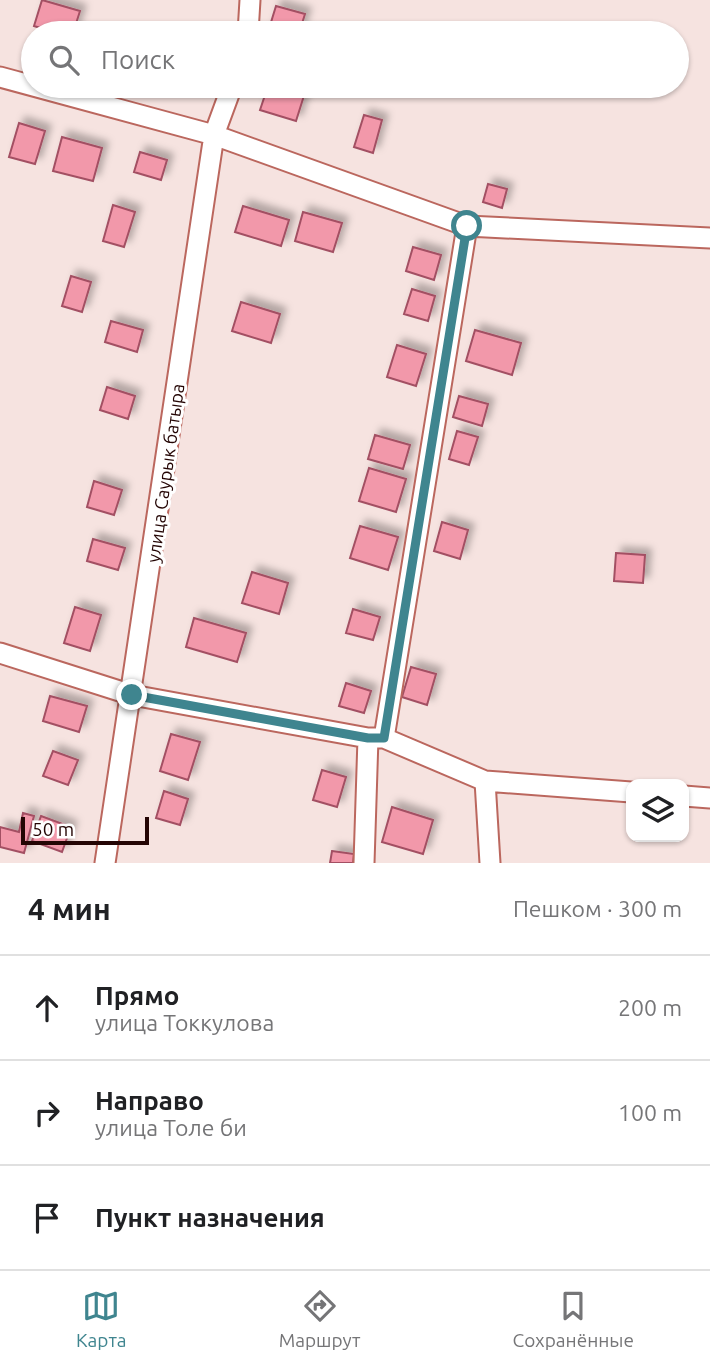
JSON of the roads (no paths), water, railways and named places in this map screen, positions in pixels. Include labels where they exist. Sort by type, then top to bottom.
[{"type":"street","points":[[249,21],[250,0]]},
{"type":"street","points":[[0,78],[21,84]]},
{"type":"street","points":[[75,98],[214,135],[467,226],[710,238]]},
{"type":"street","name":"улица Саурык батыра","points":[[105,863],[214,135],[228,98]]},
{"type":"street","points":[[364,863],[376,738],[467,226]]},
{"type":"street","points":[[0,653],[132,695],[376,738],[485,781],[626,792]]},
{"type":"street","points":[[485,781],[490,863]]},
{"type":"street","points":[[689,796],[710,798]]}]
